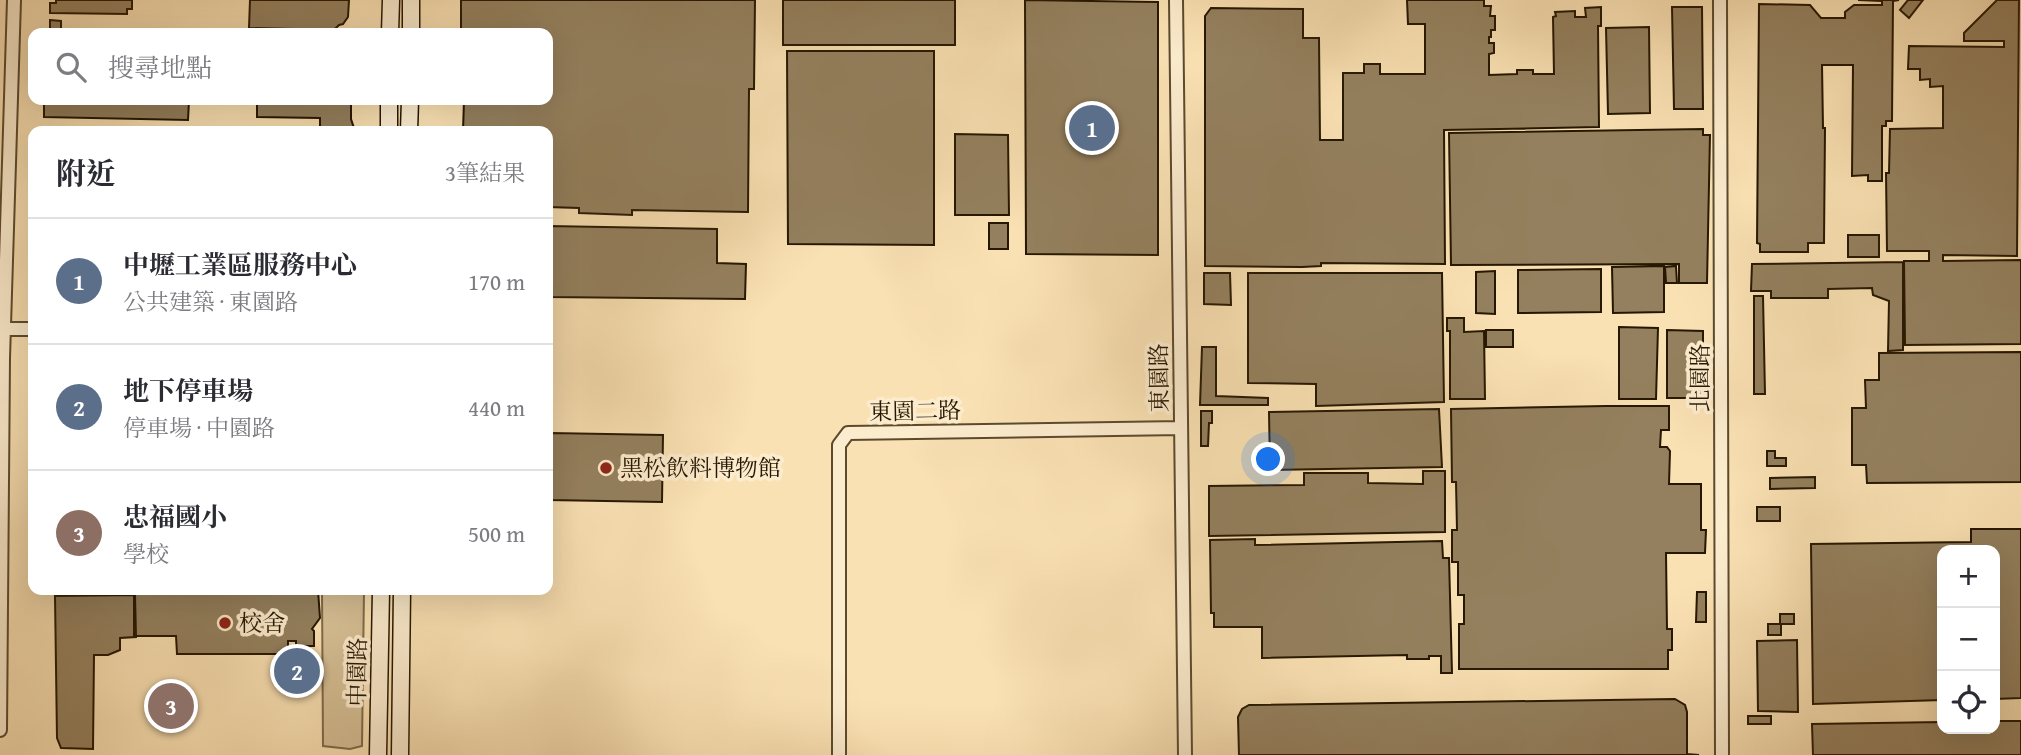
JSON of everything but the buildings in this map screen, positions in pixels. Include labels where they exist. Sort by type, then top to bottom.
[{"type":"main road","points":[[390,28],[391,0]]},
{"type":"main road","points":[[411,0],[411,28]]},
{"type":"main road","points":[[388,126],[389,105]]},
{"type":"main road","points":[[409,126],[410,105]]},
{"type":"main road","name":"中園路","points":[[378,755],[381,595]]},
{"type":"main road","name":"中園路","points":[[400,755],[402,595]]},
{"type":"street","points":[[0,730],[4,329],[14,0]]},
{"type":"street","name":"東園路","points":[[1176,0],[1185,755]]},
{"type":"street","name":"北園路","points":[[1720,0],[1722,755]]},
{"type":"street","points":[[4,329],[28,329]]},
{"type":"street","name":"東園二路","points":[[839,755],[839,445],[848,433],[1181,428]]},
{"type":"shaded area","points":[[322,595],[364,595],[362,746],[350,749],[323,746]]},
{"type":"place","name":"中壢工業區服務中心","points":[[1092,128]]},
{"type":"place","name":"黑松飲料博物館","points":[[606,468]]},
{"type":"place","name":"校舍","points":[[225,623]]},
{"type":"place","name":"地下停車場","points":[[297,671]]},
{"type":"place","name":"忠福國小","points":[[171,706]]}]
